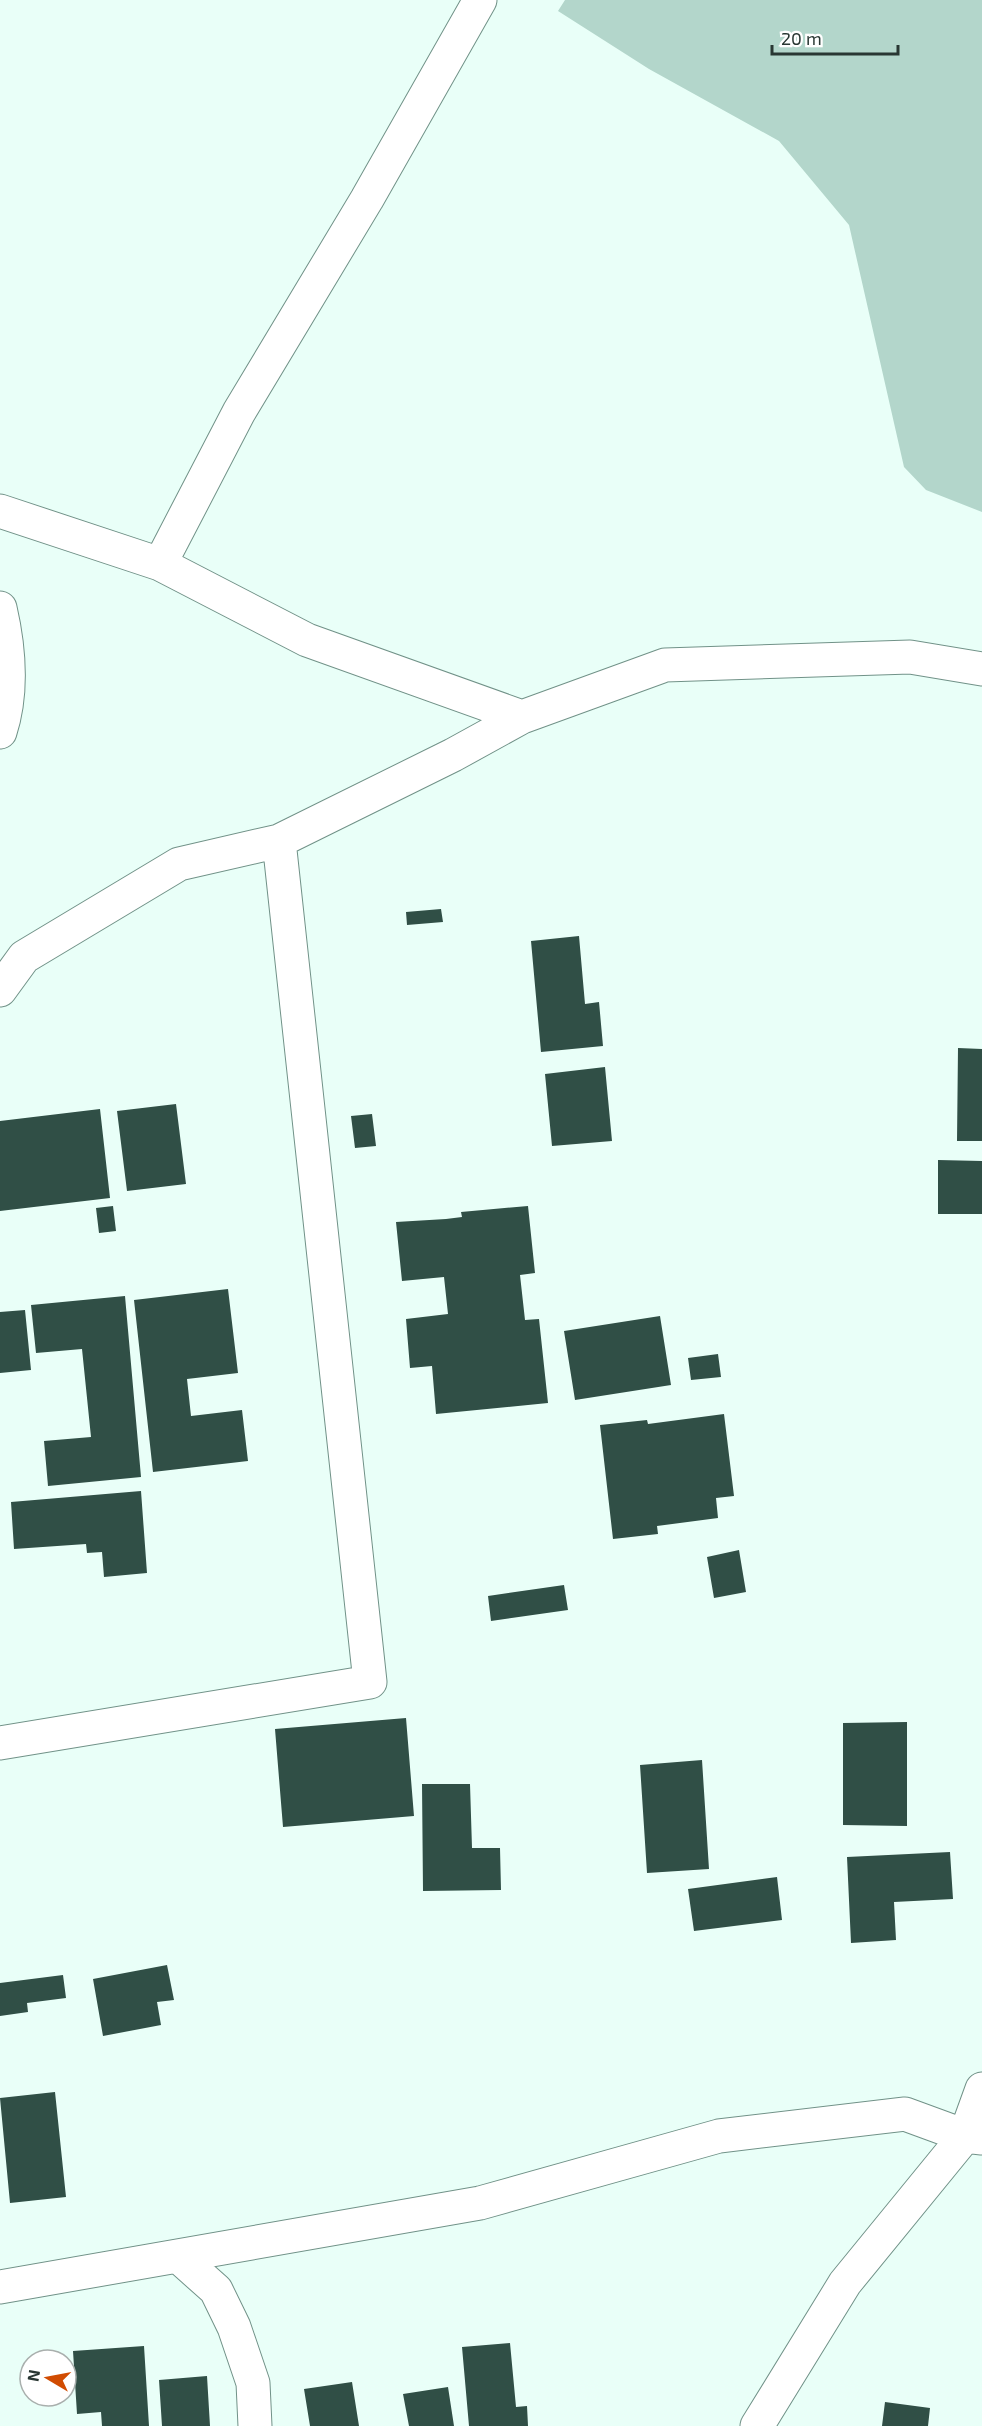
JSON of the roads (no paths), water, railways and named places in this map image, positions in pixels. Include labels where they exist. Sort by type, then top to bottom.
[{"type":"street","points":[[160,564],[239,412],[367,199],[480,0]]},
{"type":"street","points":[[0,511],[160,564],[307,640],[522,717]]},
{"type":"street","points":[[0,608],[9,644],[6,714],[0,732]]},
{"type":"street","points":[[0,990],[24,957],[179,864],[279,841],[453,755],[522,717],[665,665],[910,657],[982,669]]},
{"type":"street","points":[[0,1743],[370,1682],[279,841]]},
{"type":"street","points":[[757,2426],[845,2283],[974,2137],[982,2089]]},
{"type":"street","points":[[0,2287],[480,2204],[719,2136],[905,2114],[974,2137]]},
{"type":"street","points":[[179,2257],[216,2290],[234,2327],[253,2383],[255,2426]]}]
